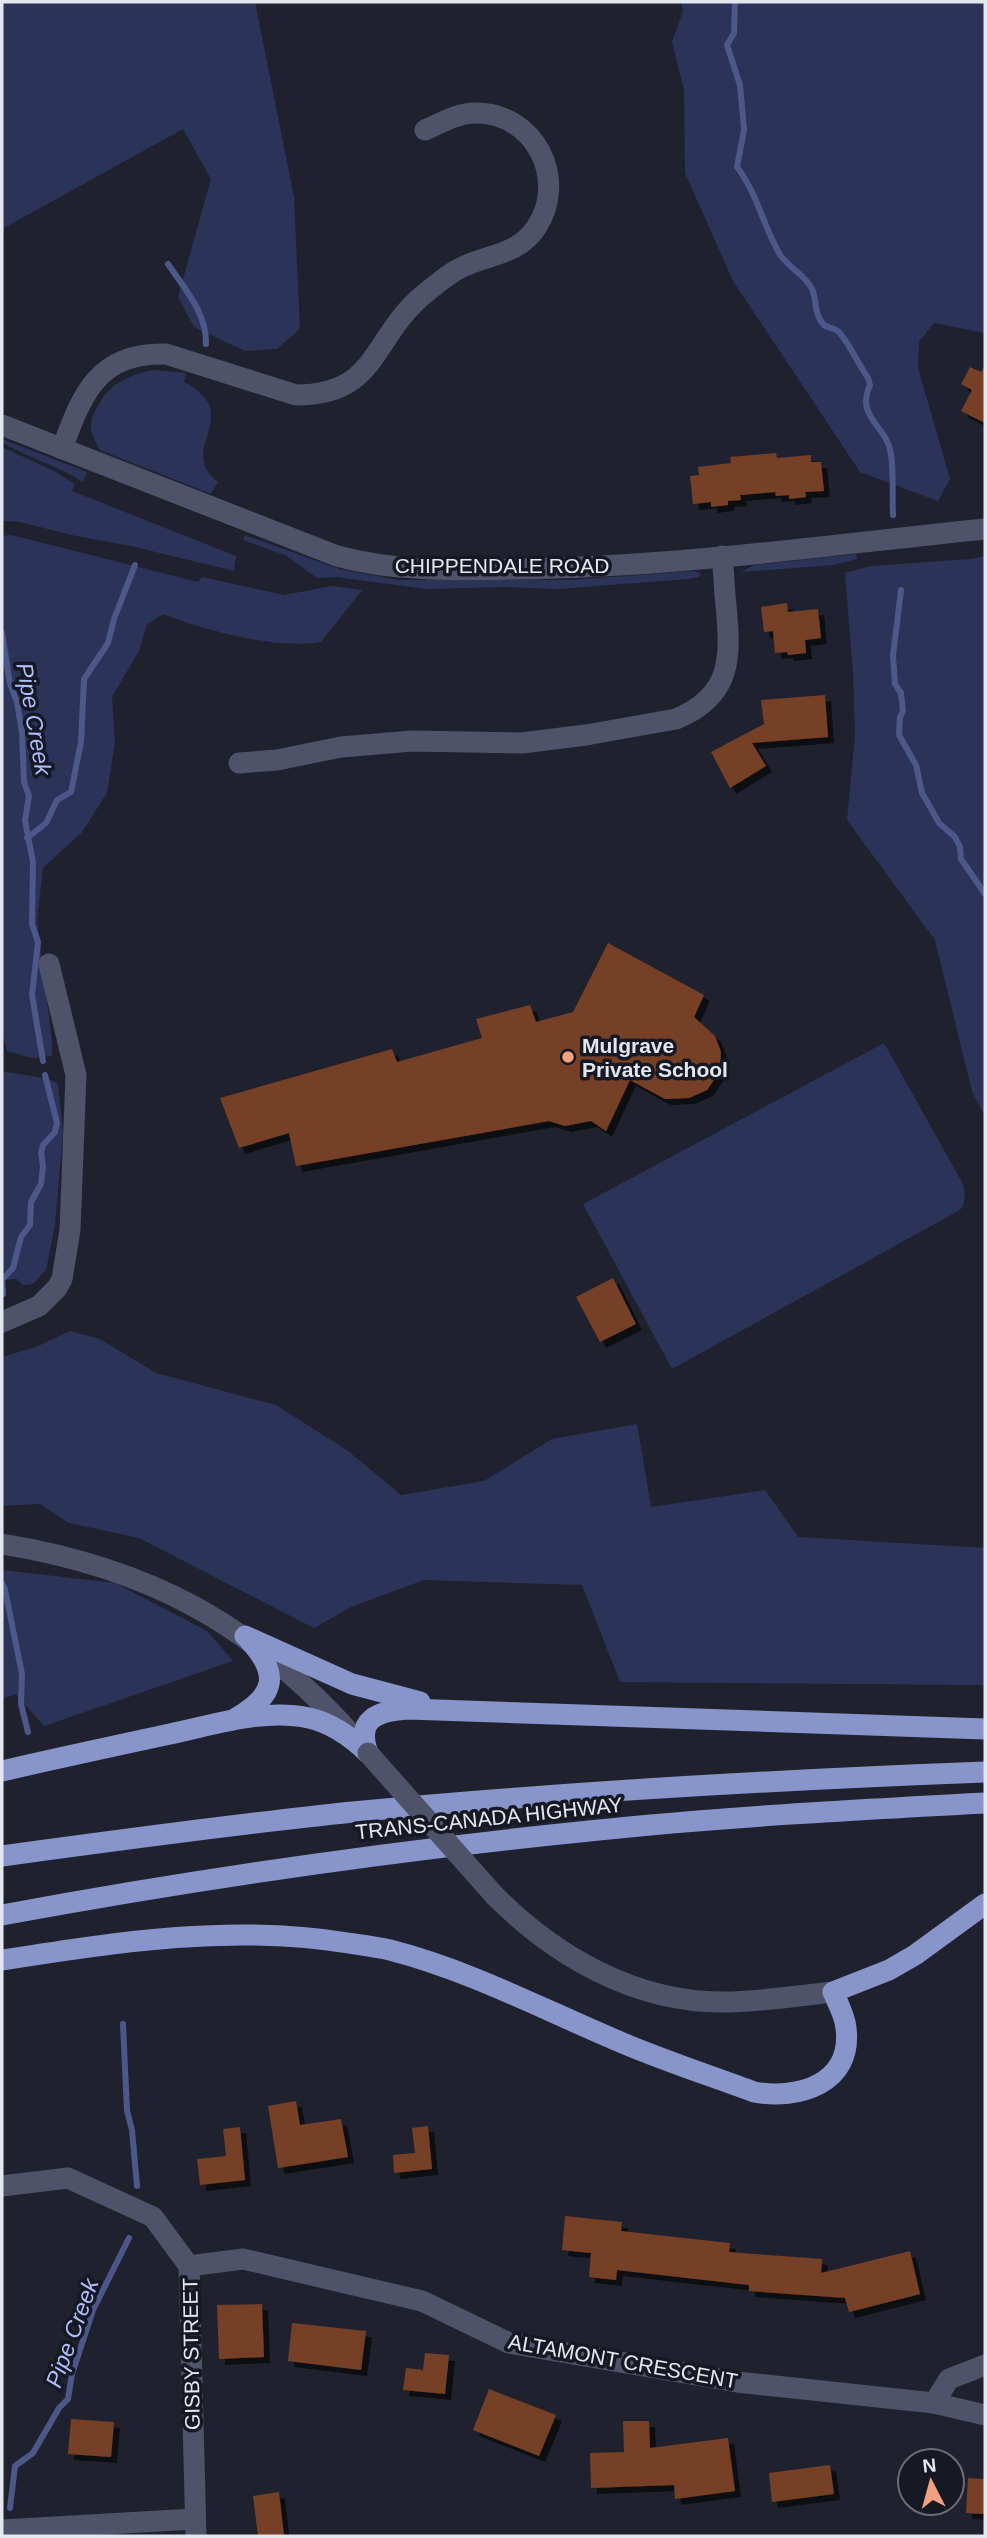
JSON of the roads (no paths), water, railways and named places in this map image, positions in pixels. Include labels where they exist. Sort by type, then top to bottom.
[{"type":"highway","points":[[245,1636],[352,1684],[404,1699],[473,1712]]},
{"type":"highway","points":[[225,1723],[256,1706],[269,1689],[271,1678],[268,1667],[263,1656],[245,1636]]},
{"type":"highway","points":[[368,1753],[363,1731],[366,1723],[393,1710],[408,1709],[985,1729]]},
{"type":"highway","points":[[2,1770],[274,1715],[309,1718],[342,1732],[368,1753]]},
{"type":"highway","name":"TRANS-CANADA HIGHWAY","points":[[2,1856],[225,1827],[468,1802],[704,1785],[985,1772]]},
{"type":"highway","name":"TRANS-CANADA HIGHWAY","points":[[2,1915],[238,1875],[500,1840],[718,1819],[985,1803]]},
{"type":"highway","points":[[2,1960],[143,1939],[236,1933],[311,1937],[389,1950],[484,1982],[626,2045],[754,2092],[792,2095],[823,2082],[835,2071],[843,2057],[847,2043],[846,2026],[834,1992],[898,1965],[985,1904]]},
{"type":"street","points":[[62,449],[77,408],[98,377],[130,358],[148,353],[166,354],[296,395],[315,395],[343,387],[369,365],[409,307],[437,284],[465,265],[515,248],[528,238],[538,226],[545,210],[548,178],[546,162],[540,148],[521,126],[490,113],[472,113],[454,117],[425,130]]},
{"type":"street","name":"CHIPPENDALE ROAD","points":[[2,425],[337,556],[368,564],[432,570],[545,569],[722,556],[985,529]]},
{"type":"street","points":[[239,762],[277,760],[341,747],[412,741],[486,744],[544,741],[676,719],[690,713],[709,699],[718,689],[727,666],[730,639],[722,556]]},
{"type":"street","points":[[2,1322],[39,1306],[57,1288],[62,1279],[70,1230],[76,1075],[49,964]]},
{"type":"street","points":[[2,1544],[81,1559],[118,1571],[189,1602],[245,1636],[312,1693],[495,1896],[525,1925],[567,1956],[602,1974],[643,1989],[680,1997],[718,2002],[758,2001],[834,1992]]},
{"type":"street","name":"GISBY STREET","points":[[2,2186],[68,2178],[153,2217],[189,2266],[195,2528]]},
{"type":"street","name":"ALTAMONT CRESCENT","points":[[189,2266],[243,2259],[422,2301],[509,2343],[737,2382],[934,2403],[985,2415]]},
{"type":"street","points":[[934,2403],[949,2379],[985,2365]]},
{"type":"street","points":[[2,2530],[195,2528]]},
{"type":"waterway","points":[[735,2],[734,33],[727,45],[740,85],[744,130],[737,167],[750,187],[779,253],[812,289],[821,321],[839,332],[868,378],[870,385],[866,406],[884,436],[891,454],[893,515]]},
{"type":"waterway","points":[[168,264],[199,311],[206,344]]},
{"type":"waterway","points":[[27,838],[46,823],[57,800],[71,792],[81,742],[84,679],[108,643],[114,619],[135,565]]},
{"type":"waterway","points":[[901,590],[893,656],[895,684],[901,693],[903,711],[899,735],[916,765],[922,793],[939,823],[955,837],[960,847],[961,859],[985,894]]},
{"type":"waterway","name":"Pipe Creek","points":[[2,633],[10,684],[17,702],[22,732],[24,782],[29,796],[25,821],[33,862],[32,924],[38,942],[32,995],[43,1061]]},
{"type":"waterway","name":"Pipe Creek","points":[[3,1294],[2,1280],[13,1268],[21,1237],[30,1225],[31,1202],[41,1184],[43,1145],[55,1132],[57,1123],[45,1075]]},
{"type":"waterway","name":"Pipe Creek","points":[[2,1583],[22,1674],[21,1704],[28,1732]]},
{"type":"waterway","name":"Pipe Creek","points":[[123,2024],[127,2111],[132,2130],[137,2186]]},
{"type":"waterway","name":"Pipe Creek","points":[[10,2508],[15,2466],[33,2453],[59,2408],[68,2399],[72,2374],[93,2310],[129,2238]]},
{"type":"place","name":"Mulgrave Private School","points":[[568,1057]]}]
